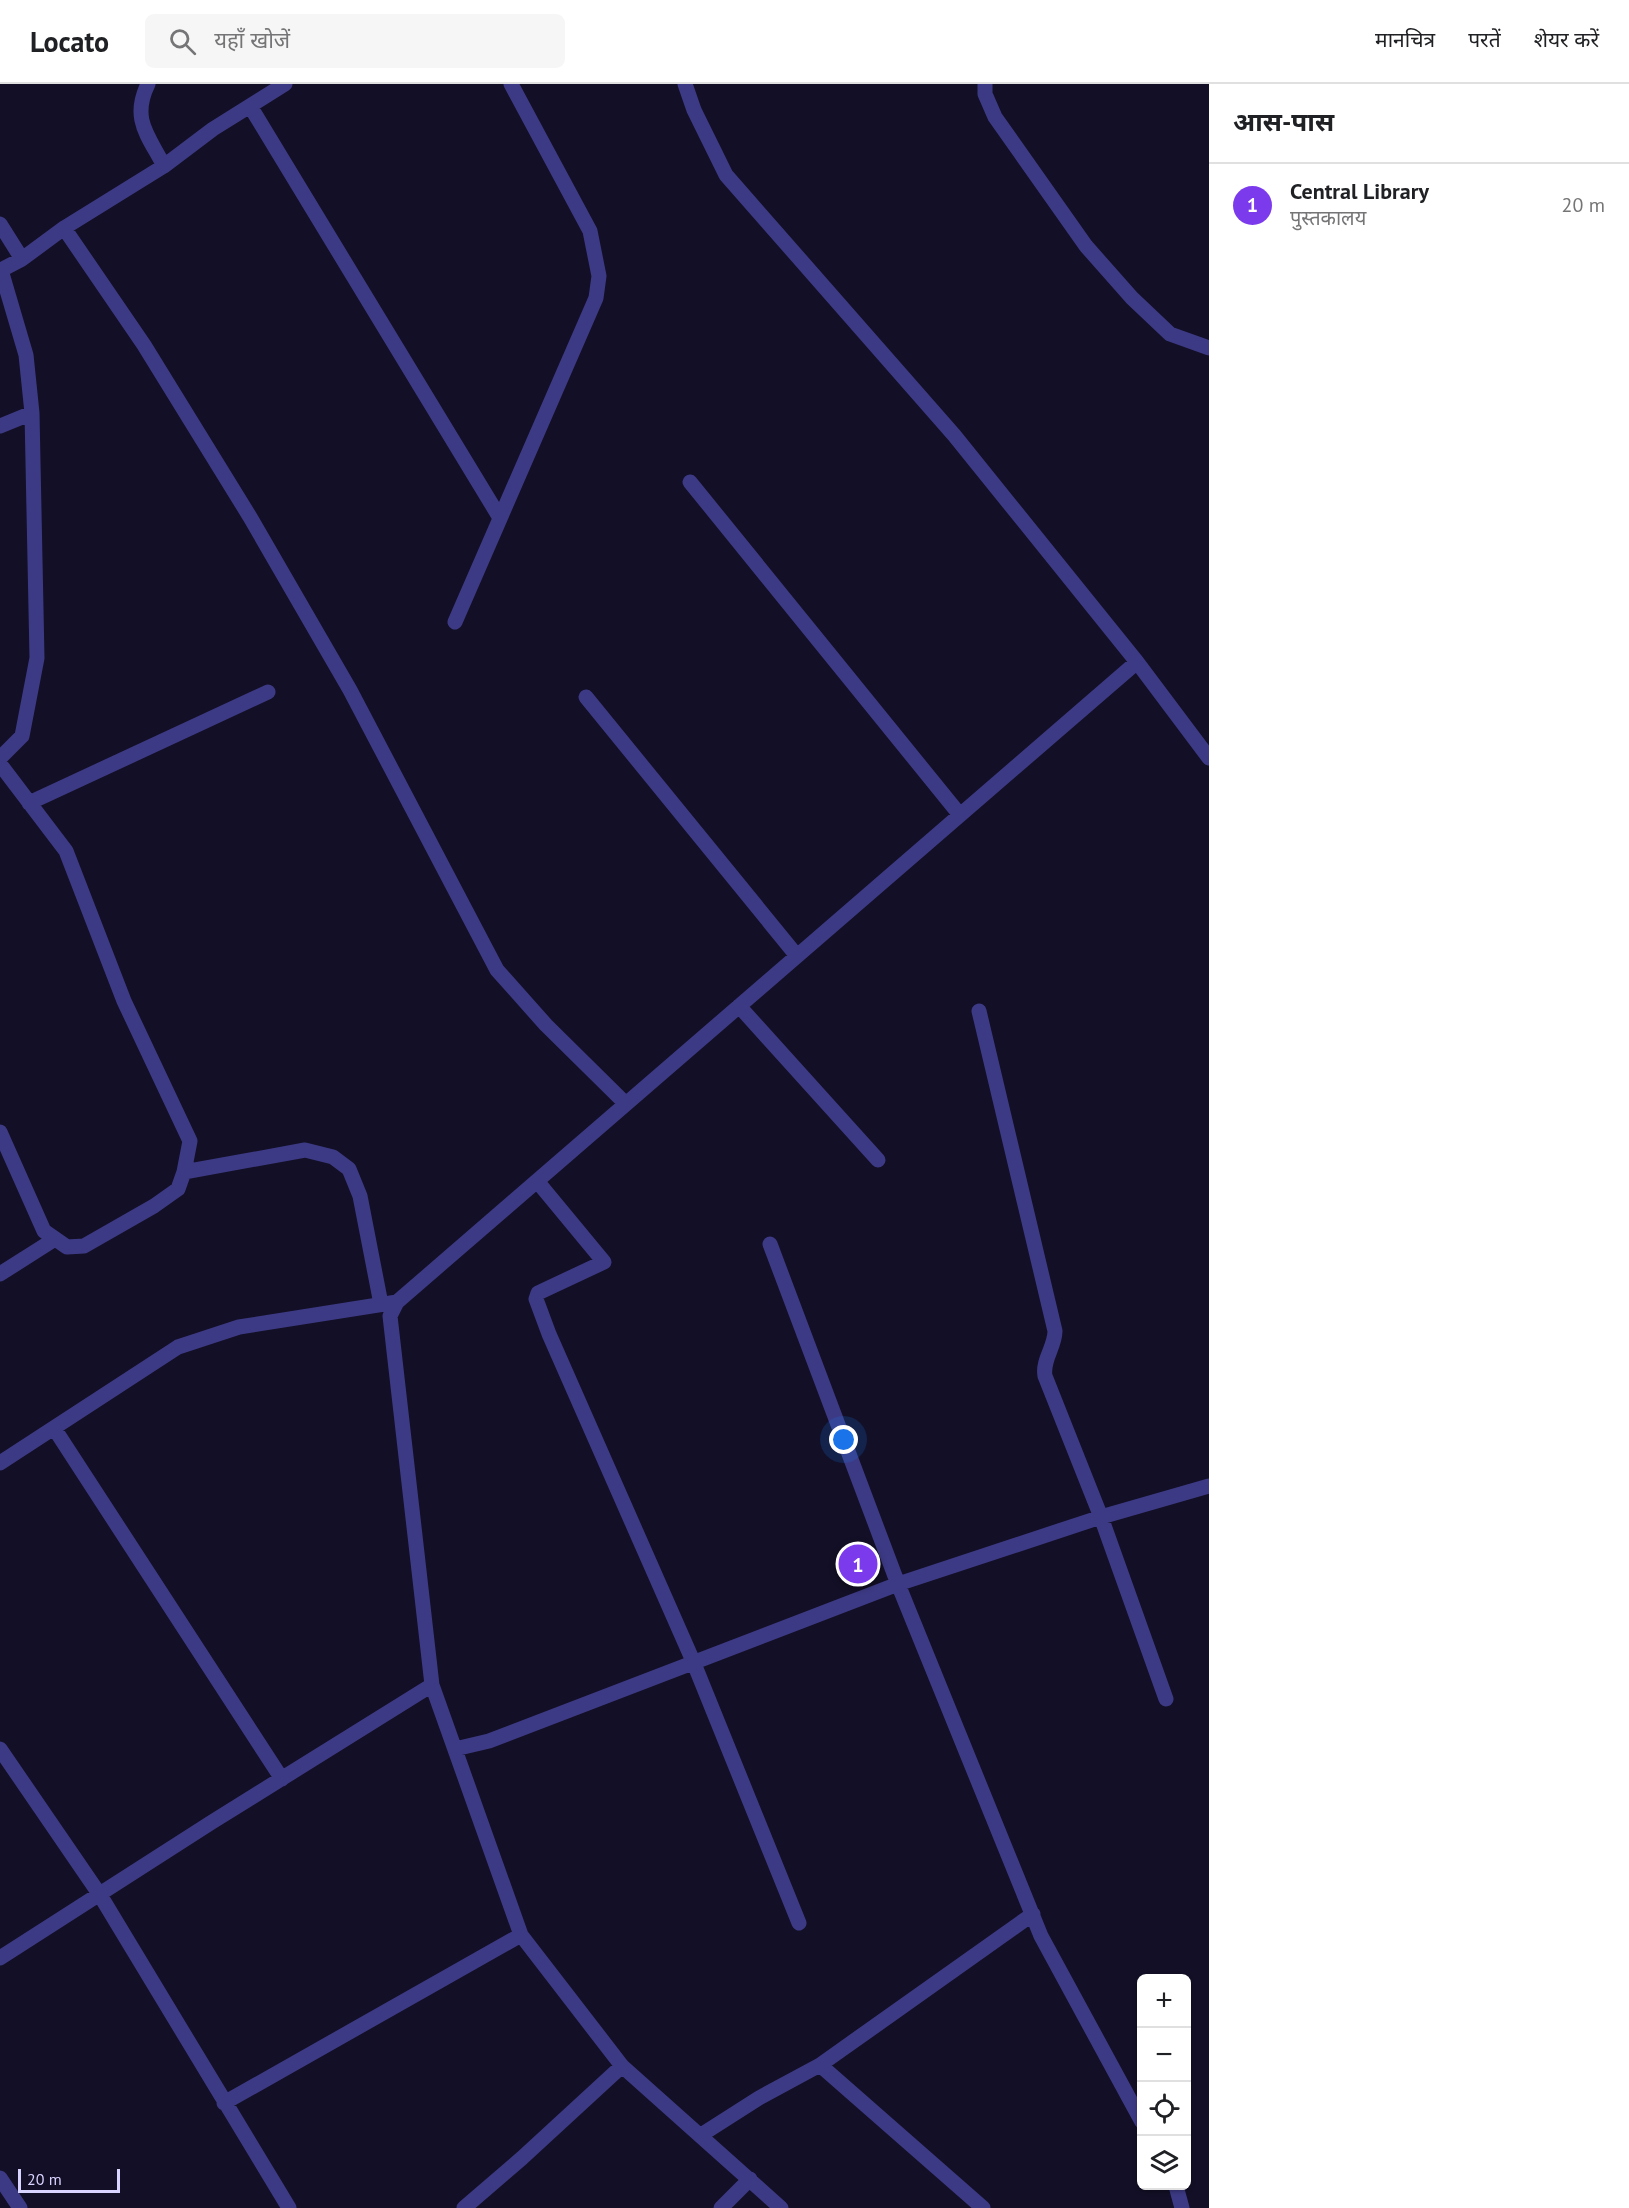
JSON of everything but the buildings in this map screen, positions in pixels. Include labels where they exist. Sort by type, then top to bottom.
[{"type":"street","points":[[148,84],[141,99],[140,119],[165,166]]},
{"type":"street","points":[[0,758],[22,736],[37,658],[32,413],[26,355],[4,291],[2,270],[22,259],[64,228],[165,166],[213,129],[285,84]]},
{"type":"street","points":[[455,622],[596,298],[599,276],[590,231],[511,84]]},
{"type":"street","points":[[685,84],[694,110],[726,175],[954,435],[1137,662],[1209,758]]},
{"type":"street","points":[[985,84],[985,94],[995,117],[1086,246],[1132,298],[1170,334],[1209,348]]},
{"type":"street","points":[[250,106],[500,518]]},
{"type":"street","points":[[0,224],[22,259]]},
{"type":"street","points":[[64,228],[144,345],[250,517],[350,690],[497,970],[546,1025],[626,1104]]},
{"type":"street","points":[[0,426],[32,413]]},
{"type":"street","points":[[690,482],[960,815]]},
{"type":"street","points":[[0,1463],[178,1347],[239,1327],[389,1303],[626,1104],[1137,662]]},
{"type":"street","points":[[29,803],[268,692]]},
{"type":"street","points":[[586,697],[797,956]]},
{"type":"street","points":[[0,764],[66,851],[124,1001],[190,1141],[178,1189],[154,1206],[84,1246],[67,1247],[44,1232],[0,1132]]},
{"type":"street","points":[[739,1006],[878,1160]]},
{"type":"street","points":[[979,1011],[1055,1331],[1055,1338],[1045,1362],[1045,1376],[1101,1517],[1166,1699]]},
{"type":"street","points":[[184,1172],[304,1150],[333,1157],[349,1169],[360,1196],[389,1303],[432,1685],[521,1935],[622,2066],[782,2208]]},
{"type":"street","points":[[537,1180],[604,1260],[603,1264],[538,1293],[536,1299],[693,1661],[799,1923]]},
{"type":"street","points":[[0,1274],[55,1239]]},
{"type":"street","points":[[770,1244],[898,1584],[1041,1936],[1137,2113]]},
{"type":"street","points":[[54,1428],[282,1779]]},
{"type":"street","points":[[454,1749],[489,1741],[898,1584],[1101,1517],[1209,1486]]},
{"type":"street","points":[[0,1958],[432,1685]]},
{"type":"street","points":[[0,1749],[100,1894],[289,2208]]},
{"type":"street","points":[[701,2135],[759,2098],[820,2065],[1033,1914]]},
{"type":"street","points":[[224,2103],[521,1935]]},
{"type":"street","points":[[820,2065],[983,2208]]},
{"type":"street","points":[[464,2208],[622,2066]]},
{"type":"street","points":[[0,2178],[20,2208]]},
{"type":"street","points":[[722,2208],[750,2179]]},
{"type":"street","points":[[1177,2190],[1182,2208]]},
{"type":"place","name":"Central Library","points":[[858,1564]]}]
